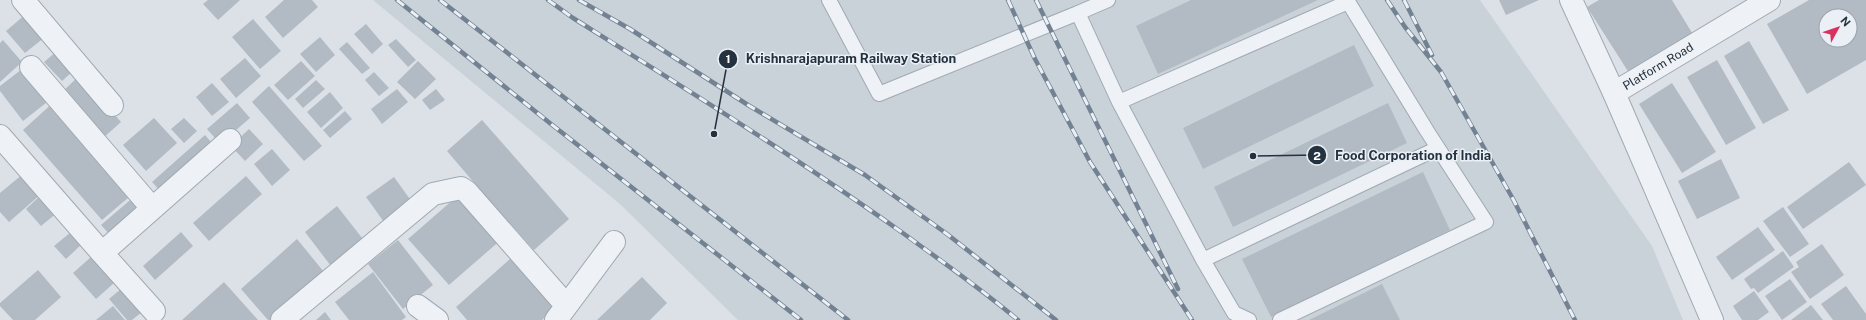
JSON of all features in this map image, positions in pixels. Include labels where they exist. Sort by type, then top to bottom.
[{"type":"street","points":[[23,0],[112,105]]},
{"type":"street","name":"Platform Road","points":[[1571,0],[1614,93],[1769,0]]},
{"type":"street","points":[[31,67],[152,208]]},
{"type":"street","points":[[1614,93],[1712,320]]},
{"type":"street","points":[[0,136],[154,311]]},
{"type":"street","points":[[102,253],[230,140]]},
{"type":"street","points":[[282,320],[433,194],[461,188],[467,192],[561,313],[614,242]]},
{"type":"street","points":[[418,306],[436,320]]},
{"type":"lane","points":[[829,0],[879,94],[1108,0]]},
{"type":"lane","points":[[1119,102],[1348,1],[1438,148],[1486,222],[1280,320]]},
{"type":"lane","points":[[1078,13],[1119,102],[1203,260],[1234,313],[1249,320]]},
{"type":"lane","points":[[1203,260],[1438,148]]},
{"type":"shaded area","points":[[373,0],[1480,0],[1652,246],[1683,320],[738,320],[620,204]]},
{"type":"building","points":[[208,0],[240,0],[218,20],[203,4]]},
{"type":"building","points":[[284,0],[312,0],[318,7],[283,38],[265,17]]},
{"type":"building","points":[[1191,0],[1318,0],[1158,74],[1136,26]]},
{"type":"building","points":[[1499,0],[1539,0],[1506,15]]},
{"type":"building","points":[[1599,0],[1672,0],[1694,36],[1631,76],[1587,7]]},
{"type":"building","points":[[1809,0],[1866,0],[1866,60],[1807,94],[1767,24]]},
{"type":"building","points":[[26,14],[45,37],[25,53],[6,31]]},
{"type":"building","points":[[253,19],[281,51],[260,69],[232,37]]},
{"type":"building","points":[[366,24],[383,44],[372,54],[354,34]]},
{"type":"building","points":[[320,37],[335,55],[316,72],[300,54]]},
{"type":"building","points":[[396,39],[416,60],[408,67],[388,45]]},
{"type":"building","points":[[3,40],[22,62],[0,82],[0,43]]},
{"type":"building","points":[[1749,41],[1789,110],[1763,124],[1724,56]]},
{"type":"building","points":[[347,42],[370,68],[362,74],[339,49]]},
{"type":"building","points":[[1354,45],[1374,86],[1203,169],[1183,128]]},
{"type":"building","points":[[56,52],[73,71],[62,81],[44,62]]},
{"type":"building","points":[[245,58],[261,76],[236,98],[220,79]]},
{"type":"building","points":[[1717,60],[1756,128],[1726,145],[1687,77]]},
{"type":"building","points":[[301,61],[315,76],[288,100],[274,85]]},
{"type":"building","points":[[418,61],[436,79],[415,99],[397,82]]},
{"type":"building","points":[[26,66],[51,99],[23,121],[0,91],[0,86]]},
{"type":"building","points":[[374,72],[389,88],[379,96],[365,80]]},
{"type":"building","points":[[80,75],[121,122],[102,139],[61,93]]},
{"type":"building","points":[[316,80],[325,89],[303,108],[295,99]]},
{"type":"building","points":[[212,83],[229,102],[212,116],[196,97]]},
{"type":"building","points":[[1672,83],[1716,152],[1682,173],[1639,104]]},
{"type":"building","points":[[269,86],[322,146],[304,161],[252,102]]},
{"type":"building","points":[[397,89],[408,102],[382,124],[371,109]]},
{"type":"building","points":[[436,89],[445,100],[430,110],[422,100]]},
{"type":"building","points":[[330,92],[343,108],[321,128],[307,112]]},
{"type":"building","points":[[55,101],[135,192],[102,220],[23,130]]},
{"type":"building","points":[[237,103],[250,118],[220,144],[207,129]]},
{"type":"building","points":[[1388,103],[1407,143],[1233,227],[1214,187]]},
{"type":"building","points":[[345,111],[352,119],[330,138],[323,130]]},
{"type":"building","points":[[154,118],[177,143],[146,171],[123,145]]},
{"type":"building","points":[[184,118],[197,131],[184,143],[171,129]]},
{"type":"building","points":[[482,120],[569,219],[534,250],[494,205],[487,211],[475,198],[482,192],[447,151]]},
{"type":"building","points":[[249,129],[263,144],[245,161],[231,146]]},
{"type":"building","points":[[205,135],[218,150],[165,196],[152,182]]},
{"type":"building","points":[[272,149],[290,170],[272,186],[254,164]]},
{"type":"building","points":[[1721,159],[1740,198],[1697,219],[1678,181]]},
{"type":"building","points":[[1849,162],[1866,185],[1803,229],[1787,207]]},
{"type":"building","points":[[1423,172],[1450,230],[1271,317],[1242,259]]},
{"type":"building","points":[[23,174],[41,194],[9,222],[0,212],[0,193]]},
{"type":"building","points":[[246,176],[262,194],[209,241],[193,223]]},
{"type":"building","points":[[394,177],[412,202],[384,222],[366,197]]},
{"type":"building","points":[[462,192],[503,238],[449,285],[408,239]]},
{"type":"building","points":[[42,194],[58,212],[41,226],[26,209]]},
{"type":"building","points":[[136,195],[148,209],[114,239],[101,225]]},
{"type":"building","points":[[337,206],[366,243],[334,270],[305,232]]},
{"type":"building","points":[[1783,207],[1809,244],[1790,257],[1763,221]]},
{"type":"building","points":[[1758,227],[1775,250],[1732,280],[1716,257]]},
{"type":"building","points":[[71,232],[82,244],[66,259],[54,246]]},
{"type":"building","points":[[181,232],[193,246],[155,280],[143,266]]},
{"type":"building","points":[[297,239],[328,277],[276,320],[268,320],[241,289]]},
{"type":"building","points":[[398,240],[433,285],[403,309],[368,264]]},
{"type":"building","points":[[1822,244],[1844,275],[1810,299],[1791,272],[1799,267],[1796,262]]},
{"type":"building","points":[[1783,251],[1794,267],[1758,293],[1754,288],[1751,289],[1744,279]]},
{"type":"building","points":[[91,257],[114,283],[96,299],[73,273]]},
{"type":"building","points":[[511,258],[555,309],[542,320],[467,320],[456,307]]},
{"type":"building","points":[[38,270],[61,297],[35,320],[13,320],[0,306],[0,303]]},
{"type":"building","points":[[373,272],[406,317],[402,320],[349,320],[335,302]]},
{"type":"building","points":[[642,277],[667,303],[650,320],[597,320]]},
{"type":"building","points":[[1790,279],[1807,302],[1782,320],[1765,296]]},
{"type":"building","points":[[224,282],[258,320],[182,320]]},
{"type":"building","points":[[128,283],[148,307],[132,320],[127,320],[109,299]]},
{"type":"building","points":[[1382,284],[1400,320],[1309,320]]},
{"type":"building","points":[[1846,286],[1866,314],[1866,320],[1833,320],[1821,304]]},
{"type":"building","points":[[1754,291],[1769,312],[1758,320],[1742,320],[1733,306]]},
{"type":"building","points":[[1811,305],[1823,320],[1791,320]]},
{"type":"building","points":[[113,306],[125,320],[96,320]]},
{"type":"building","points":[[325,312],[331,320],[316,320]]},
{"type":"railway","points":[[397,0],[551,124],[801,320]]},
{"type":"railway","points":[[440,0],[848,320]]},
{"type":"railway","points":[[548,0],[573,18],[738,122],[860,203],[960,274],[1018,320]]},
{"type":"railway","points":[[579,0],[630,29],[748,105],[865,175],[947,234],[1056,320]]},
{"type":"railway","points":[[1008,0],[1035,59],[1090,162],[1192,320]]},
{"type":"railway","points":[[1036,0],[1178,289]]},
{"type":"railway","points":[[1387,0],[1405,27],[1441,72],[1513,199],[1575,320]]},
{"type":"railway","points":[[1404,0],[1432,55]]},
{"type":"place","name":"Krishnarajapuram Railway Station","points":[[714,134]]},
{"type":"place","name":"Food Corporation of India","points":[[1253,156]]}]
